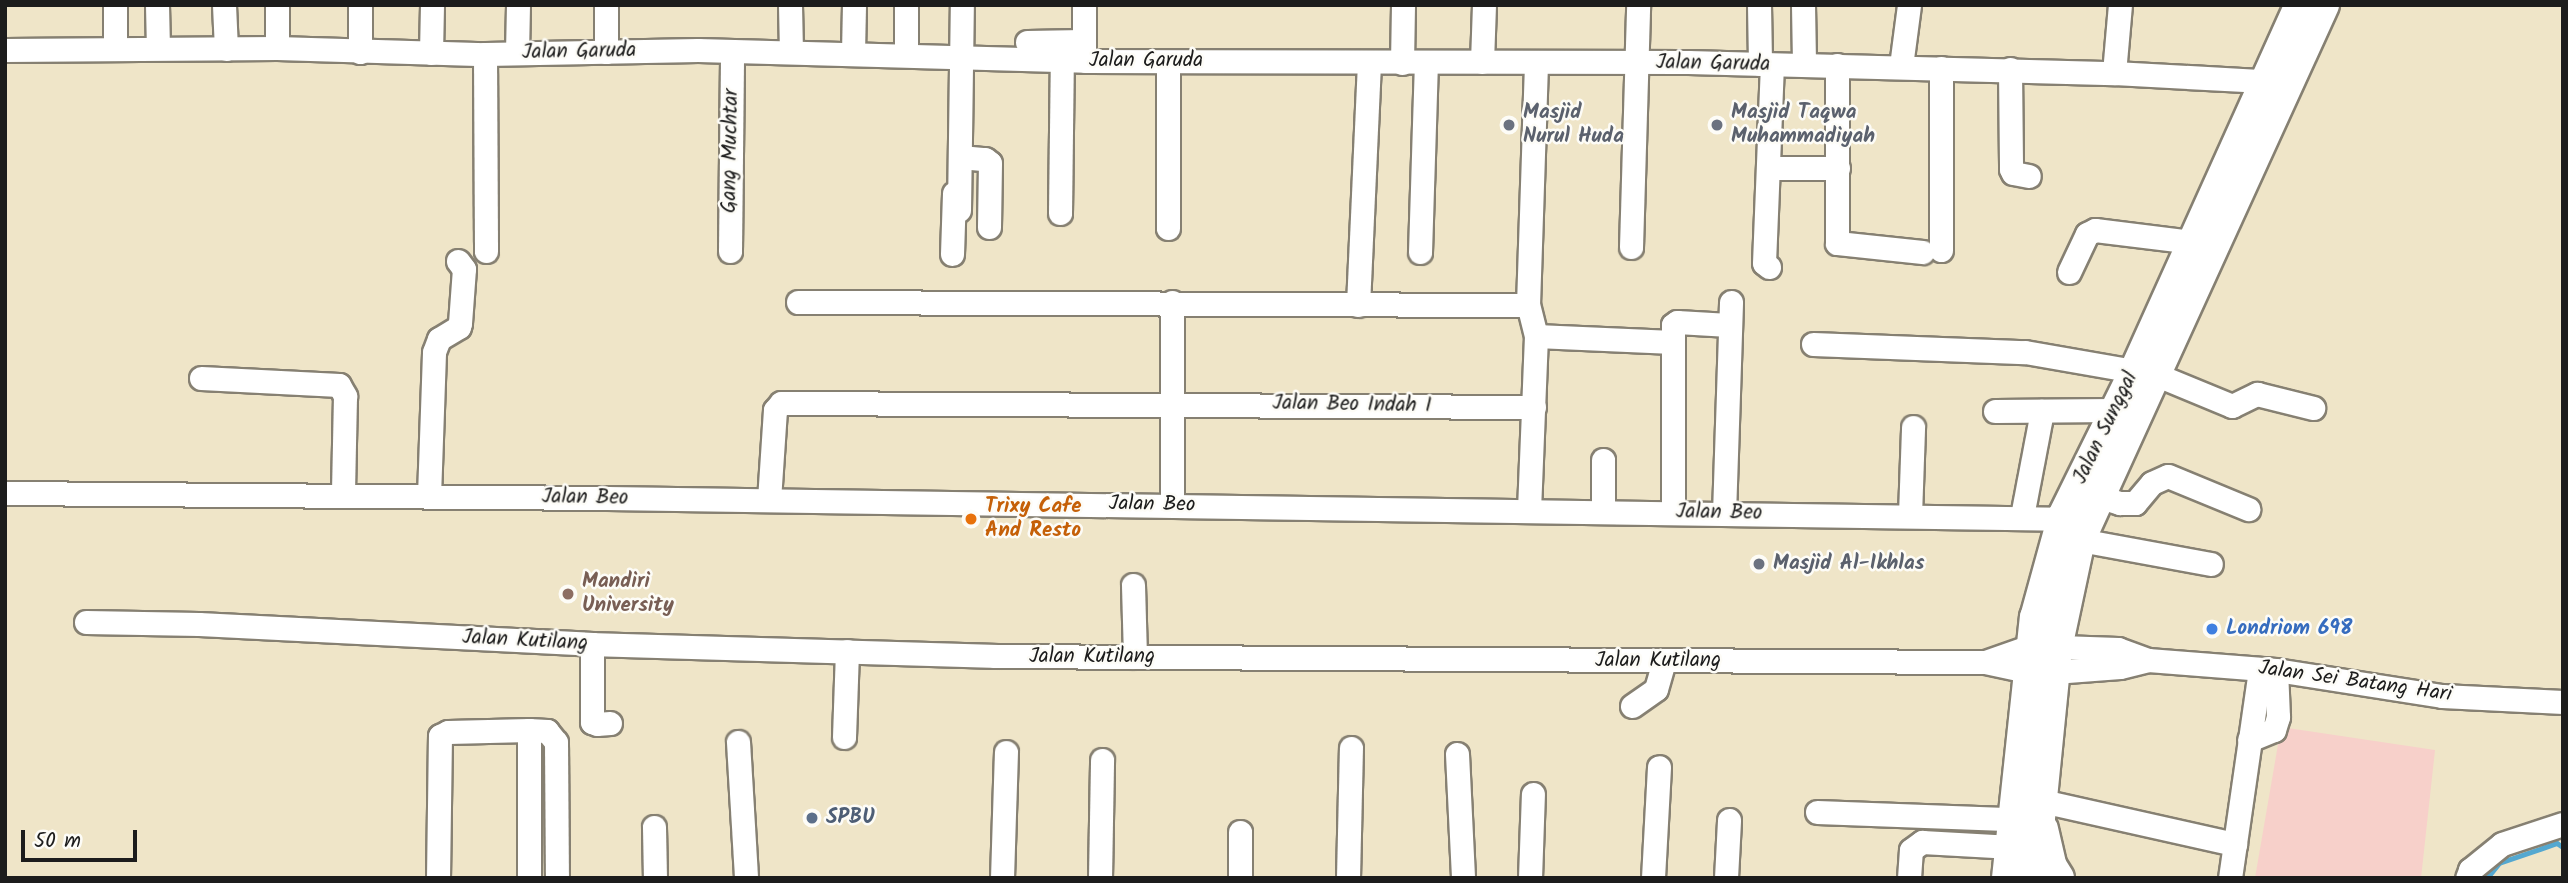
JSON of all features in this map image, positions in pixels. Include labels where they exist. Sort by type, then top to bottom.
[{"type":"main road","name":"Jalan Sunggal","points":[[2082,518],[2309,10]]},
{"type":"main road","name":"Jalan Sunggal","points":[[2059,878],[2051,865],[2023,847],[2042,659],[2114,410],[2146,372],[2193,242],[2274,85]]},
{"type":"street","points":[[115,5],[115,48]]},
{"type":"street","points":[[157,5],[158,48]]},
{"type":"street","points":[[224,5],[226,49]]},
{"type":"street","points":[[277,5],[277,48]]},
{"type":"street","points":[[360,5],[360,51]]},
{"type":"street","points":[[431,53],[432,5]]},
{"type":"street","points":[[517,53],[518,5]]},
{"type":"street","points":[[606,5],[607,52]]},
{"type":"street","points":[[790,5],[791,51]]},
{"type":"street","points":[[853,53],[854,5]]},
{"type":"street","points":[[906,5],[906,55]]},
{"type":"street","points":[[953,254],[958,57],[962,5]]},
{"type":"street","points":[[1027,43],[1084,51],[1084,5]]},
{"type":"street","points":[[1402,63],[1403,5]]},
{"type":"street","points":[[1482,62],[1484,5]]},
{"type":"street","points":[[1631,247],[1638,5]]},
{"type":"street","points":[[1759,5],[1766,64],[1764,263],[1769,267]]},
{"type":"street","points":[[1802,5],[1804,65]]},
{"type":"street","points":[[1902,66],[1909,5]]},
{"type":"street","points":[[2114,72],[2120,5]]},
{"type":"street","name":"Jalan Garuda","points":[[5,50],[277,48],[485,54],[791,51],[1062,60],[1084,51],[1168,62],[1902,66],[2114,72],[2274,85]]},
{"type":"street","name":"Gang Muchtar","points":[[730,251],[732,51]]},
{"type":"street","points":[[485,54],[486,251]]},
{"type":"street","points":[[958,57],[959,210]]},
{"type":"street","points":[[1060,213],[1062,60]]},
{"type":"street","points":[[1168,62],[1168,228]]},
{"type":"street","points":[[1529,510],[1536,335],[1528,305],[1536,62]]},
{"type":"street","points":[[1358,305],[1369,63]]},
{"type":"street","points":[[1420,252],[1426,63]]},
{"type":"street","points":[[1838,65],[1837,243],[1932,251],[1941,68]]},
{"type":"street","points":[[2010,69],[2011,169],[2013,173],[2029,176]]},
{"type":"street","points":[[960,157],[985,159],[990,163],[989,227]]},
{"type":"street","points":[[1777,168],[1838,168]]},
{"type":"street","points":[[2068,272],[2087,234],[2095,230],[2193,242]]},
{"type":"street","points":[[429,496],[434,352],[439,340],[459,327],[464,269],[457,261]]},
{"type":"street","points":[[798,302],[1528,305]]},
{"type":"street","points":[[1171,302],[1172,505]]},
{"type":"street","points":[[1724,514],[1731,302]]},
{"type":"street","points":[[1673,513],[1673,325],[1677,322],[1729,325]]},
{"type":"street","points":[[1536,335],[1673,342]]},
{"type":"street","points":[[1814,344],[2025,352],[2146,372],[2232,406],[2257,394],[2313,408]]},
{"type":"street","points":[[201,378],[339,385],[345,396],[343,495]]},
{"type":"street","name":"Jalan Beo Indah I","points":[[769,500],[775,410],[781,403],[1534,407]]},
{"type":"street","points":[[1995,411],[2114,410]]},
{"type":"street","points":[[2022,516],[2042,411]]},
{"type":"street","points":[[1910,515],[1913,427]]},
{"type":"street","points":[[1603,460],[1603,511]]},
{"type":"street","points":[[2082,518],[2133,504],[2156,480],[2174,476],[2248,509]]},
{"type":"street","name":"Jalan Beo","points":[[5,493],[769,500],[2082,518]]},
{"type":"street","points":[[2082,518],[2211,564]]},
{"type":"street","points":[[1133,585],[1135,657]]},
{"type":"street","name":"Jalan Kutilang","points":[[86,622],[199,624],[592,645],[1135,657],[1985,662],[2042,659]]},
{"type":"street","points":[[592,645],[592,722],[610,723]]},
{"type":"street","name":"Jalan Sei Batang Hari","points":[[2042,659],[2118,649],[2148,660],[2268,670],[2442,696],[2563,702]]},
{"type":"street","points":[[844,737],[847,651]]},
{"type":"street","points":[[1632,706],[1656,688],[1664,661]]},
{"type":"street","points":[[2230,878],[2224,842],[2268,670]]},
{"type":"street","points":[[438,878],[440,736],[448,733],[529,730],[547,730],[556,742],[557,878]]},
{"type":"street","points":[[529,730],[529,878]]},
{"type":"street","points":[[737,743],[746,878]]},
{"type":"street","points":[[1348,878],[1351,748]]},
{"type":"street","points":[[1002,878],[1006,752]]},
{"type":"street","points":[[1457,754],[1464,878]]},
{"type":"street","points":[[1100,878],[1102,760]]},
{"type":"street","points":[[1653,878],[1659,767]]},
{"type":"street","points":[[1530,878],[1533,794]]},
{"type":"street","points":[[1817,812],[2023,847]]},
{"type":"street","points":[[1726,878],[1728,820]]},
{"type":"street","points":[[2467,878],[2470,870],[2502,844],[2563,824]]},
{"type":"street","points":[[654,827],[655,878]]},
{"type":"street","points":[[1240,832],[1240,878]]},
{"type":"street","points":[[1909,878],[1911,850],[1922,842],[2023,847],[2224,842]]},
{"type":"shaded area","points":[[2281,727],[2435,750],[2421,878],[2255,878]]},
{"type":"waterway","points":[[2487,878],[2499,863],[2557,843],[2563,847]]},
{"type":"place","name":"Masjid Nurul Huda","points":[[1509,125]]},
{"type":"place","name":"Masjid Taqwa Muhammadiyah","points":[[1717,125]]},
{"type":"place","name":"Trixy Cafe And Resto","points":[[971,519]]},
{"type":"place","name":"Masjid Al-Ikhlas","points":[[1759,564]]},
{"type":"place","name":"Mandiri University","points":[[568,594]]},
{"type":"place","name":"Londriom 698","points":[[2212,629]]},
{"type":"place","name":"SPBU","points":[[812,818]]}]
